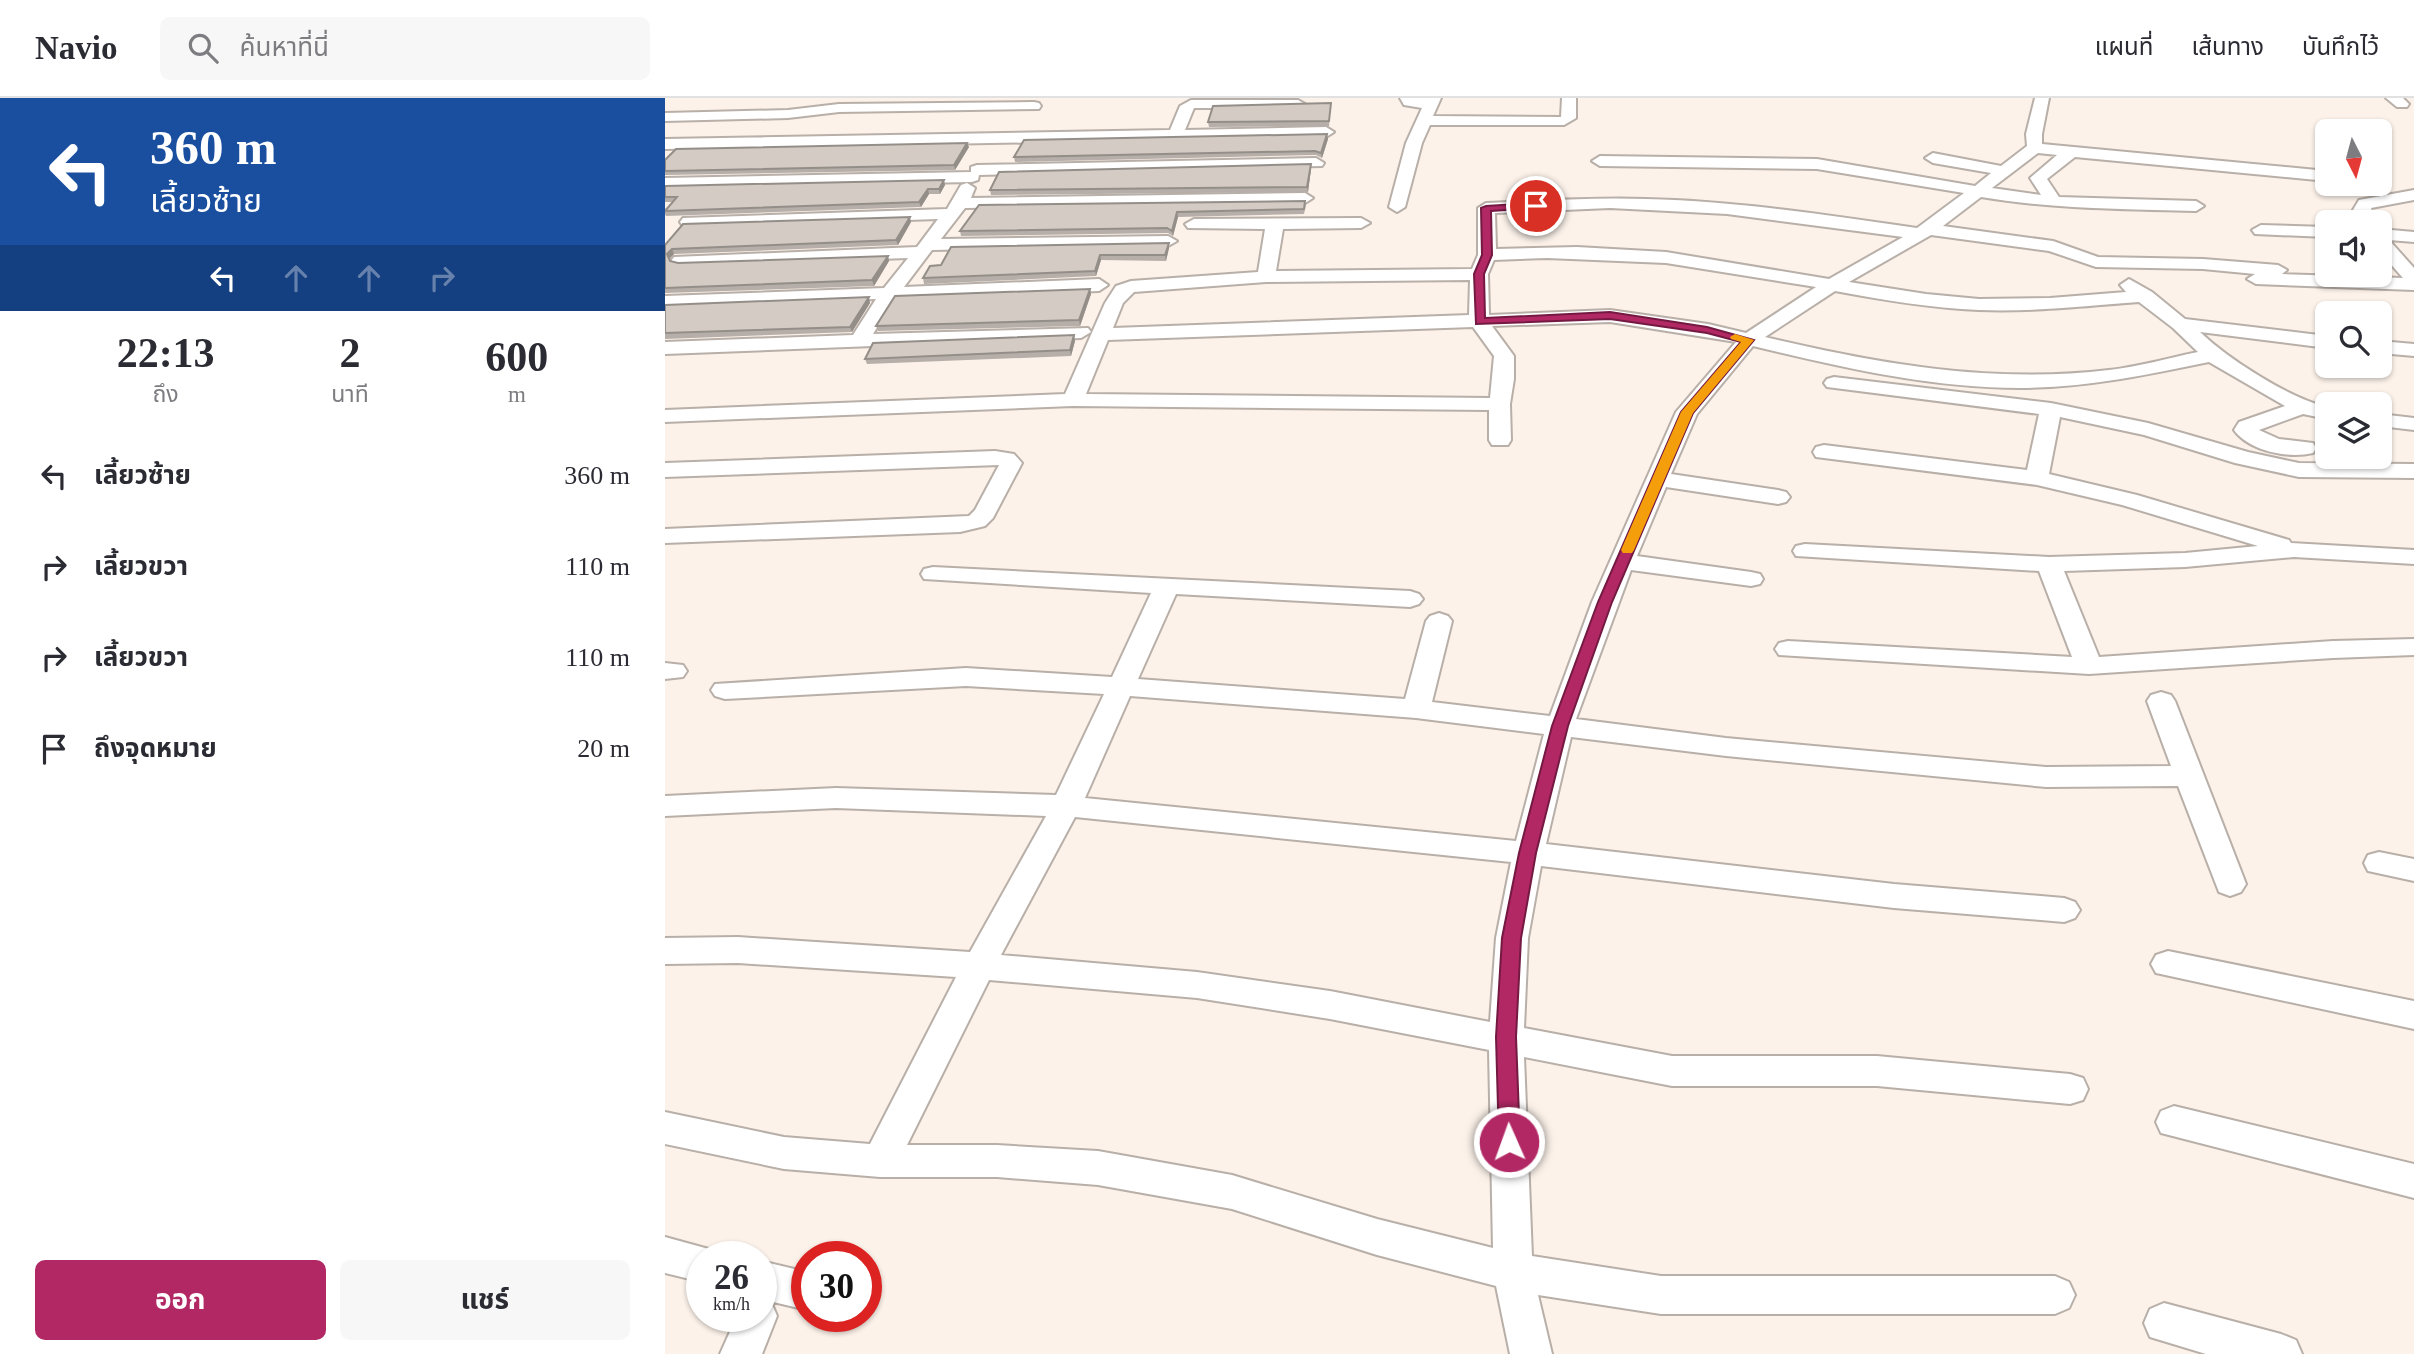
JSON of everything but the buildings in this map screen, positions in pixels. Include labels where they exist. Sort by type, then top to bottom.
[{"type":"street","points":[[1397,207],[1424,120],[1433,101],[1409,102],[1407,98]]},
{"type":"street","points":[[1424,120],[1564,121],[1569,118],[1569,98]]},
{"type":"street","points":[[2035,148],[2034,134],[2042,98]]},
{"type":"street","points":[[665,117],[1038,102]]},
{"type":"street","points":[[858,342],[889,294],[955,208],[998,138],[1038,102]]},
{"type":"street","points":[[1176,134],[1187,106],[1191,104],[1298,104]]},
{"type":"street","points":[[665,144],[1327,132]]},
{"type":"street","points":[[1531,1354],[1513,1272],[1506,1037],[1512,938],[1528,853],[1560,726],[1605,602],[1688,412],[1748,340],[1832,285],[1924,232],[2035,148],[2315,175]]},
{"type":"street","points":[[2053,201],[2038,178],[2071,152]]},
{"type":"street","points":[[1933,158],[2004,171]]},
{"type":"street","points":[[1600,160],[1817,164],[1851,167],[1975,191],[2053,201],[2196,206]]},
{"type":"street","points":[[665,183],[1316,163]]},
{"type":"street","points":[[2361,210],[2365,204],[2414,195]]},
{"type":"street","points":[[689,222],[955,208],[1304,198]]},
{"type":"street","points":[[1500,440],[1499,404],[1504,379],[1504,356],[1479,322],[1479,274],[1487,255],[1486,208],[1610,203],[1744,210],[2041,244],[2096,262],[2180,324],[2212,355],[2302,407],[2315,410]]},
{"type":"street","points":[[1265,277],[1275,223]]},
{"type":"street","points":[[1194,224],[1361,223]]},
{"type":"street","points":[[2261,230],[2315,232]]},
{"type":"street","points":[[2392,235],[2414,237]]},
{"type":"street","points":[[680,261],[925,248],[1168,241]]},
{"type":"street","points":[[1487,255],[1550,251],[1668,257],[1910,298],[1997,305],[2145,296]]},
{"type":"street","points":[[2392,254],[2414,279]]},
{"type":"street","points":[[2096,262],[2203,264],[2278,270]]},
{"type":"street","points":[[1073,400],[1090,333],[1123,290],[1131,287],[1265,277],[1479,274]]},
{"type":"street","points":[[2241,278],[2297,283],[2414,285]]},
{"type":"street","points":[[665,302],[1099,285]]},
{"type":"street","points":[[665,348],[1621,316],[1707,330],[1858,365],[1972,380],[2013,382],[2110,376],[2212,355]]},
{"type":"street","points":[[2180,324],[2315,341]]},
{"type":"street","points":[[2392,348],[2414,350]]},
{"type":"street","points":[[1834,383],[2052,409],[2148,429],[2281,467],[2321,471],[2414,471]]},
{"type":"street","points":[[665,416],[1073,400],[1499,404]]},
{"type":"street","points":[[2302,407],[2245,430],[2253,437],[2282,448],[2305,448]]},
{"type":"street","points":[[2037,478],[2052,409]]},
{"type":"street","points":[[2392,421],[2414,424]]},
{"type":"street","points":[[1824,452],[2037,478],[2129,500],[2294,550]]},
{"type":"street","points":[[665,470],[995,458],[1006,459],[1011,463],[985,513],[977,521],[960,525],[665,536]]},
{"type":"street","points":[[1658,479],[1778,497]]},
{"type":"street","points":[[2217,557],[2231,547],[2228,535],[2219,527]]},
{"type":"street","points":[[1805,551],[2049,564],[2217,557],[2294,550],[2414,557]]},
{"type":"street","points":[[1623,561],[1751,579]]},
{"type":"street","points":[[2049,564],[2089,666]]},
{"type":"street","points":[[933,574],[1410,599]]},
{"type":"street","points":[[880,1161],[979,966],[1066,806],[1167,586]]},
{"type":"street","points":[[1416,709],[1439,621]]},
{"type":"street","points":[[1788,649],[2129,666],[2359,646],[2414,648]]},
{"type":"street","points":[[725,690],[966,677],[1123,686],[1416,709],[1726,747],[2046,777],[2189,776]]},
{"type":"street","points":[[2161,701],[2230,884]]},
{"type":"street","points":[[665,806],[836,798],[1066,806],[1528,853],[1894,896],[2064,909]]},
{"type":"street","points":[[2379,863],[2414,870]]},
{"type":"street","points":[[665,951],[738,950],[979,966],[1197,985],[1330,1004],[1672,1071],[1877,1071],[2070,1088]]},
{"type":"street","points":[[2168,964],[2414,1015]]},
{"type":"street","points":[[2174,1122],[2414,1181]]},
{"type":"street","points":[[665,1128],[785,1153],[880,1161],[997,1161],[1098,1168],[1232,1192],[1377,1237],[1513,1272],[1661,1295],[2055,1295]]},
{"type":"street","points":[[665,1255],[686,1260]]},
{"type":"street","points":[[2164,1323],[2281,1354]]},
{"type":"street","points":[[741,1354],[753,1332]]},
{"type":"slow traffic","points":[[1628,550],[1688,412],[1748,340],[1735,337]]},
{"type":"route","points":[[1509,1142],[1506,1037],[1512,938],[1528,853],[1560,726],[1605,602],[1688,412],[1748,340],[1632,317],[1588,316],[1479,322],[1479,274],[1487,255],[1486,208],[1536,206]]}]
